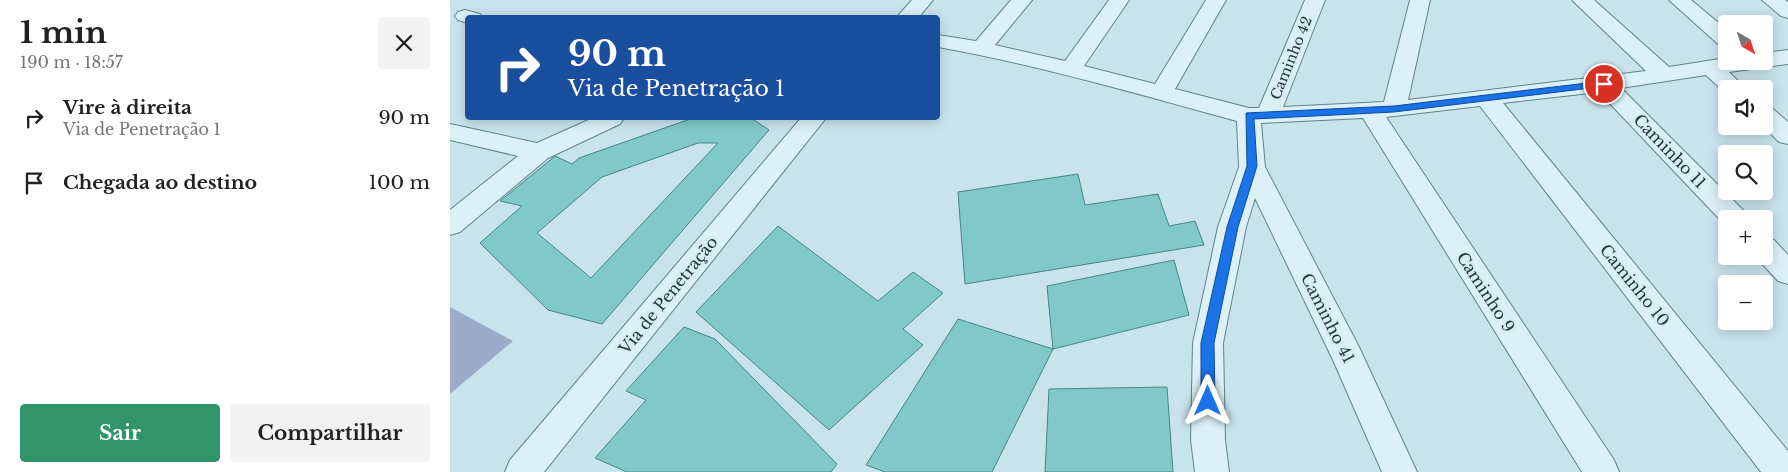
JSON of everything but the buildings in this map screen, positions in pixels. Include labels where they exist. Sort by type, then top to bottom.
[{"type":"street","points":[[909,15],[923,0]]},
{"type":"street","points":[[981,48],[1022,0]]},
{"type":"street","points":[[1070,69],[1119,0]]},
{"type":"street","points":[[1162,92],[1216,0]]},
{"type":"street","name":"Caminho 42","points":[[1259,116],[1315,0]]},
{"type":"street","points":[[1382,110],[1420,0]]},
{"type":"street","points":[[1582,0],[1664,75]]},
{"type":"street","points":[[1679,0],[1718,32]]},
{"type":"street","points":[[1772,0],[1788,12]]},
{"type":"street","points":[[940,41],[981,48],[1259,116],[1382,110],[1604,84],[1718,67]]},
{"type":"street","points":[[1773,58],[1788,56]]},
{"type":"street","points":[[1711,68],[1725,80]]},
{"type":"street","name":"Caminho 11","points":[[1604,84],[1726,210]]},
{"type":"street","name":"Caminho 10","points":[[1486,98],[1784,472]]},
{"type":"street","name":"Caminho 9","points":[[1382,110],[1602,472]]},
{"type":"street","points":[[1212,472],[1208,440],[1208,343],[1232,227],[1252,166],[1259,116]]},
{"type":"street","points":[[450,225],[538,152],[608,120]]},
{"type":"street","name":"Via de Penetração","points":[[522,472],[812,120]]},
{"type":"street","points":[[1773,122],[1788,136]]},
{"type":"street","points":[[450,132],[538,152]]},
{"type":"street","name":"Caminho 41","points":[[1252,166],[1348,357],[1400,472]]},
{"type":"street","points":[[1773,257],[1788,273]]},
{"type":"shaded area","points":[[450,307],[513,341],[450,394]]},
{"type":"route","points":[[1208,401],[1208,343],[1232,227],[1252,166],[1249,116],[1394,109],[1604,84]]}]
